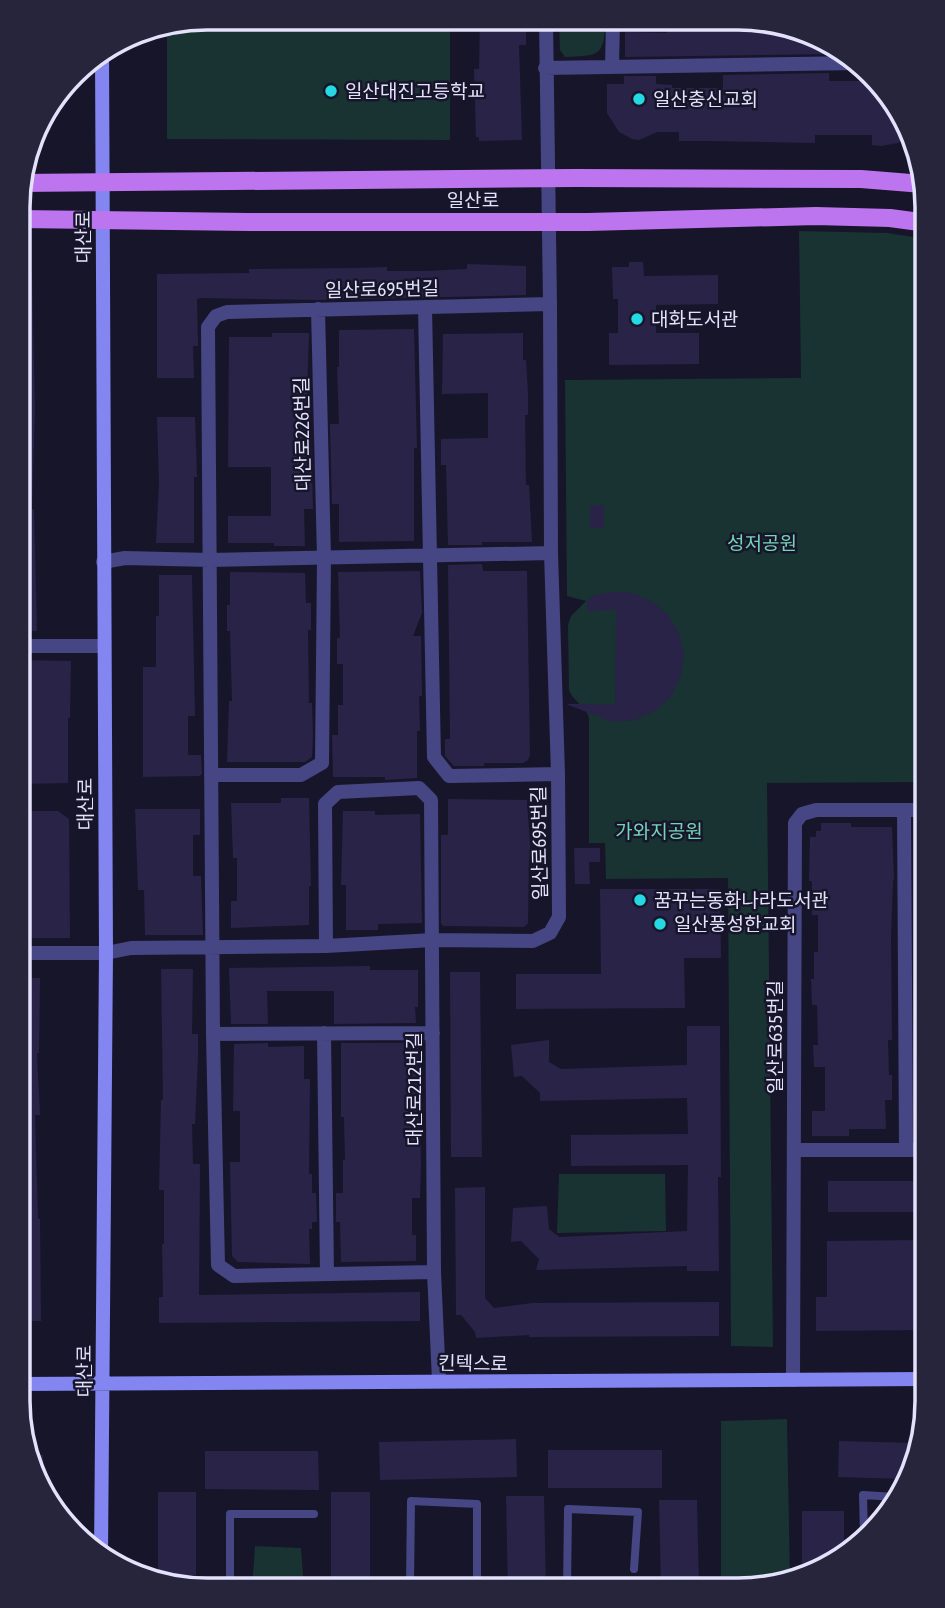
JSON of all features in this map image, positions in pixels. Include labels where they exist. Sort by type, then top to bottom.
[{"type":"main road","name":"대산로","points":[[102,64],[106,953],[102,1544]]},
{"type":"main road","name":"일산로","points":[[31,183],[547,178],[861,179],[914,183]]},
{"type":"main road","name":"일산로","points":[[30,219],[248,222],[548,221],[816,216],[915,221]]},
{"type":"main road","name":"킨텍스로","points":[[30,1384],[915,1379]]},
{"type":"street","name":"일산로695번길","points":[[30,953],[106,953],[131,948],[327,946],[433,940],[533,941],[550,933],[559,916],[558,774],[551,553],[545,30]]},
{"type":"street","points":[[612,67],[613,30]]},
{"type":"street","points":[[545,68],[839,61]]},
{"type":"street","name":"일산로695번길","points":[[210,560],[208,327],[216,316],[227,312],[550,304]]},
{"type":"street","points":[[425,307],[434,757],[449,776],[558,774]]},
{"type":"street","name":"대산로226번길","points":[[211,779],[301,775],[322,763],[324,558],[318,309]]},
{"type":"street","points":[[103,562],[125,558],[210,560],[551,553]]},
{"type":"street","points":[[210,560],[213,1034],[218,1265],[234,1276],[434,1272]]},
{"type":"street","points":[[30,646],[104,646]]},
{"type":"street","name":"대산로212번길","points":[[327,946],[325,804],[338,792],[419,788],[431,800],[434,1272],[439,1381]]},
{"type":"street","name":"일산로635번길","points":[[793,1380],[795,822],[802,814],[816,810],[904,810]]},
{"type":"street","points":[[906,1150],[904,810],[915,810]]},
{"type":"street","points":[[324,1033],[327,1274]]},
{"type":"street","points":[[213,1034],[433,1034]]},
{"type":"street","points":[[794,1150],[915,1150]]},
{"type":"lane","points":[[864,1525],[863,1494],[887,1496]]},
{"type":"lane","points":[[410,1578],[411,1502],[477,1504],[477,1578]]},
{"type":"lane","points":[[567,1578],[568,1509],[638,1512],[635,1569]]},
{"type":"lane","points":[[230,1578],[230,1514],[314,1514]]},
{"type":"green space","points":[[207,30],[450,30],[450,140],[167,139],[167,35]]},
{"type":"green space","points":[[559,30],[605,30],[604,41],[598,52],[586,56],[565,57],[560,50]]},
{"type":"green space","name":"성저공원","points":[[799,231],[887,233],[915,237],[915,782],[767,783],[773,1347],[731,1346],[728,878],[606,879],[605,843],[589,843],[589,718],[569,690],[568,625],[571,616],[586,601],[567,596],[565,380],[801,378]]},
{"type":"green space","points":[[559,1174],[665,1174],[666,1231],[557,1233]]},
{"type":"green space","points":[[787,1419],[790,1570],[761,1577],[721,1578],[721,1421]]},
{"type":"green space","points":[[255,1546],[301,1548],[303,1578],[253,1578]]},
{"type":"building","points":[[480,30],[526,30],[526,45],[519,45],[522,140],[479,141],[479,137],[476,137],[474,69],[479,69]]},
{"type":"building","points":[[667,30],[761,31],[806,43],[828,54],[625,57],[625,32],[667,33]]},
{"type":"building","points":[[829,73],[829,81],[862,81],[892,118],[902,140],[881,146],[872,145],[872,135],[815,135],[815,143],[679,141],[679,132],[657,132],[639,140],[619,132],[607,113],[607,84],[624,84],[624,76],[656,76],[656,84],[672,85],[672,88],[723,88],[723,75]]},
{"type":"building","name":"대화도서관","points":[[629,262],[643,262],[644,276],[718,275],[718,304],[656,305],[656,333],[699,333],[699,364],[609,365],[609,333],[618,333],[618,299],[613,299],[612,267],[629,267]]},
{"type":"building","points":[[467,264],[526,266],[526,295],[322,300],[201,298],[197,299],[198,346],[193,346],[194,378],[157,378],[157,274],[249,273],[249,269],[387,267],[387,271],[426,271],[467,269]]},
{"type":"building","points":[[30,271],[35,410],[32,509],[37,631],[30,631]]},
{"type":"building","points":[[414,329],[417,448],[414,448],[414,541],[339,542],[339,504],[332,504],[330,424],[339,424],[339,330]]},
{"type":"building","points":[[272,333],[309,333],[307,394],[310,394],[313,509],[304,509],[305,546],[228,543],[228,516],[271,516],[271,467],[228,467],[229,337],[272,337]]},
{"type":"building","points":[[523,333],[523,360],[526,360],[528,393],[528,415],[525,415],[526,485],[529,485],[532,542],[448,545],[446,465],[441,465],[441,439],[488,438],[488,393],[442,394],[443,334]]},
{"type":"building","points":[[157,417],[195,417],[197,477],[194,477],[194,543],[156,543],[159,483]]},
{"type":"building","points":[[590,505],[604,505],[604,528],[590,528]]},
{"type":"building","points":[[482,564],[483,571],[527,571],[530,755],[523,763],[454,766],[445,756],[445,739],[450,739],[448,565]]},
{"type":"building","points":[[420,571],[422,613],[413,636],[421,636],[422,696],[419,696],[417,778],[385,780],[385,777],[333,777],[332,735],[338,735],[338,705],[343,705],[343,664],[337,664],[337,638],[340,638],[338,572]]},
{"type":"building","points":[[230,572],[305,573],[306,603],[311,603],[311,630],[308,630],[309,703],[312,703],[313,735],[312,757],[305,762],[227,762],[229,701],[232,701],[230,631],[227,631]]},
{"type":"building","points":[[159,575],[192,575],[195,716],[188,716],[188,755],[201,755],[202,774],[199,776],[143,777],[143,667],[156,667]]},
{"type":"building","points":[[612,592],[633,593],[653,602],[668,615],[679,633],[684,653],[681,676],[671,696],[655,711],[635,720],[613,722],[566,704],[615,704],[616,610],[587,611],[587,601],[595,595]]},
{"type":"building","points":[[30,660],[71,661],[68,783],[30,784]]},
{"type":"building","points":[[281,798],[309,798],[309,925],[231,928],[231,901],[237,901],[237,858],[233,858],[231,803],[281,803]]},
{"type":"building","points":[[448,799],[527,800],[531,859],[528,923],[524,927],[443,926],[441,923],[441,835],[448,835]]},
{"type":"building","points":[[135,809],[200,809],[200,835],[193,835],[193,876],[201,876],[203,935],[145,935],[144,890],[138,890]]},
{"type":"building","points":[[30,811],[58,811],[69,819],[70,938],[30,938]]},
{"type":"building","points":[[343,811],[375,811],[375,815],[420,814],[422,923],[378,924],[378,930],[346,930],[346,885],[341,885]]},
{"type":"building","points":[[821,823],[851,823],[851,827],[892,827],[892,1040],[888,1040],[892,1100],[885,1100],[886,1129],[849,1129],[849,1136],[812,1136],[812,1111],[825,1111],[825,1067],[814,1067],[813,1045],[818,1045],[817,1005],[812,1005],[811,979],[814,979],[814,952],[818,952],[818,915],[812,915],[812,881],[809,881],[810,837],[816,837],[816,831],[821,831]]},
{"type":"building","points":[[574,848],[600,848],[600,862],[589,862],[590,884],[575,884]]},
{"type":"building","points":[[600,889],[720,889],[721,958],[684,958],[685,1008],[516,1009],[516,974],[601,974]]},
{"type":"building","points":[[370,966],[370,970],[418,970],[416,1023],[334,1024],[334,991],[267,991],[268,1024],[231,1024],[229,968]]},
{"type":"building","points":[[161,969],[193,969],[192,1034],[198,1034],[198,1056],[195,1124],[192,1124],[193,1164],[200,1164],[199,1295],[420,1292],[420,1321],[159,1323],[159,1297],[163,1297],[164,1244],[164,1190],[159,1190],[163,1099]]},
{"type":"building","points":[[450,972],[480,972],[482,1157],[451,1157]]},
{"type":"building","points":[[30,978],[40,978],[37,1053],[40,1115],[35,1115],[41,1321],[30,1321]]},
{"type":"building","points":[[687,1026],[720,1026],[719,1271],[687,1271],[687,1266],[536,1270],[539,1259],[521,1241],[511,1242],[513,1208],[547,1206],[549,1229],[559,1237],[687,1231],[688,1165],[571,1166],[571,1135],[688,1134],[687,1098],[540,1101],[540,1093],[522,1076],[514,1077],[511,1045],[549,1040],[549,1062],[561,1069],[687,1065]]},
{"type":"building","points":[[268,1043],[268,1047],[304,1046],[304,1079],[310,1079],[309,1174],[312,1174],[312,1193],[316,1193],[317,1222],[312,1222],[312,1229],[309,1229],[310,1264],[238,1262],[232,1256],[230,1162],[240,1162],[240,1111],[233,1111],[234,1044]]},
{"type":"building","points":[[341,1043],[416,1043],[421,1166],[420,1198],[412,1198],[412,1235],[416,1235],[416,1261],[341,1262],[336,1193],[343,1193],[345,1160],[344,1117],[341,1117]]},
{"type":"building","points":[[828,1181],[915,1181],[915,1212],[828,1212]]},
{"type":"building","points":[[485,1187],[485,1298],[494,1308],[532,1303],[719,1302],[719,1336],[529,1335],[476,1338],[475,1332],[461,1315],[456,1315],[455,1188]]},
{"type":"building","points":[[915,1240],[915,1330],[816,1331],[816,1297],[827,1297],[827,1241]]},
{"type":"building","points":[[516,1439],[517,1477],[380,1480],[379,1442]]},
{"type":"building","points":[[839,1441],[910,1443],[897,1479],[838,1477]]},
{"type":"building","points":[[548,1450],[662,1450],[662,1488],[548,1488]]},
{"type":"building","points":[[205,1451],[318,1451],[319,1490],[205,1489]]},
{"type":"building","points":[[38,1455],[43,1455],[43,1470]]},
{"type":"building","points":[[158,1492],[196,1492],[196,1578],[158,1571]]},
{"type":"building","points":[[331,1492],[370,1492],[370,1578],[331,1578]]},
{"type":"building","points":[[506,1496],[544,1496],[546,1578],[508,1578]]},
{"type":"building","points":[[659,1500],[697,1500],[699,1578],[661,1578]]},
{"type":"building","points":[[802,1511],[844,1511],[844,1543],[802,1566]]},
{"type":"place","name":"일산대진고등학교","points":[[331,91]]},
{"type":"place","name":"일산충신교회","points":[[639,99]]},
{"type":"place","name":"대화도서관","points":[[637,319]]},
{"type":"place","name":"꿈꾸는동화나라도서관","points":[[640,900]]},
{"type":"place","name":"일산풍성한교회","points":[[660,924]]},
{"type":"park label","name":"가와지공원","points":[[659,831]]}]
